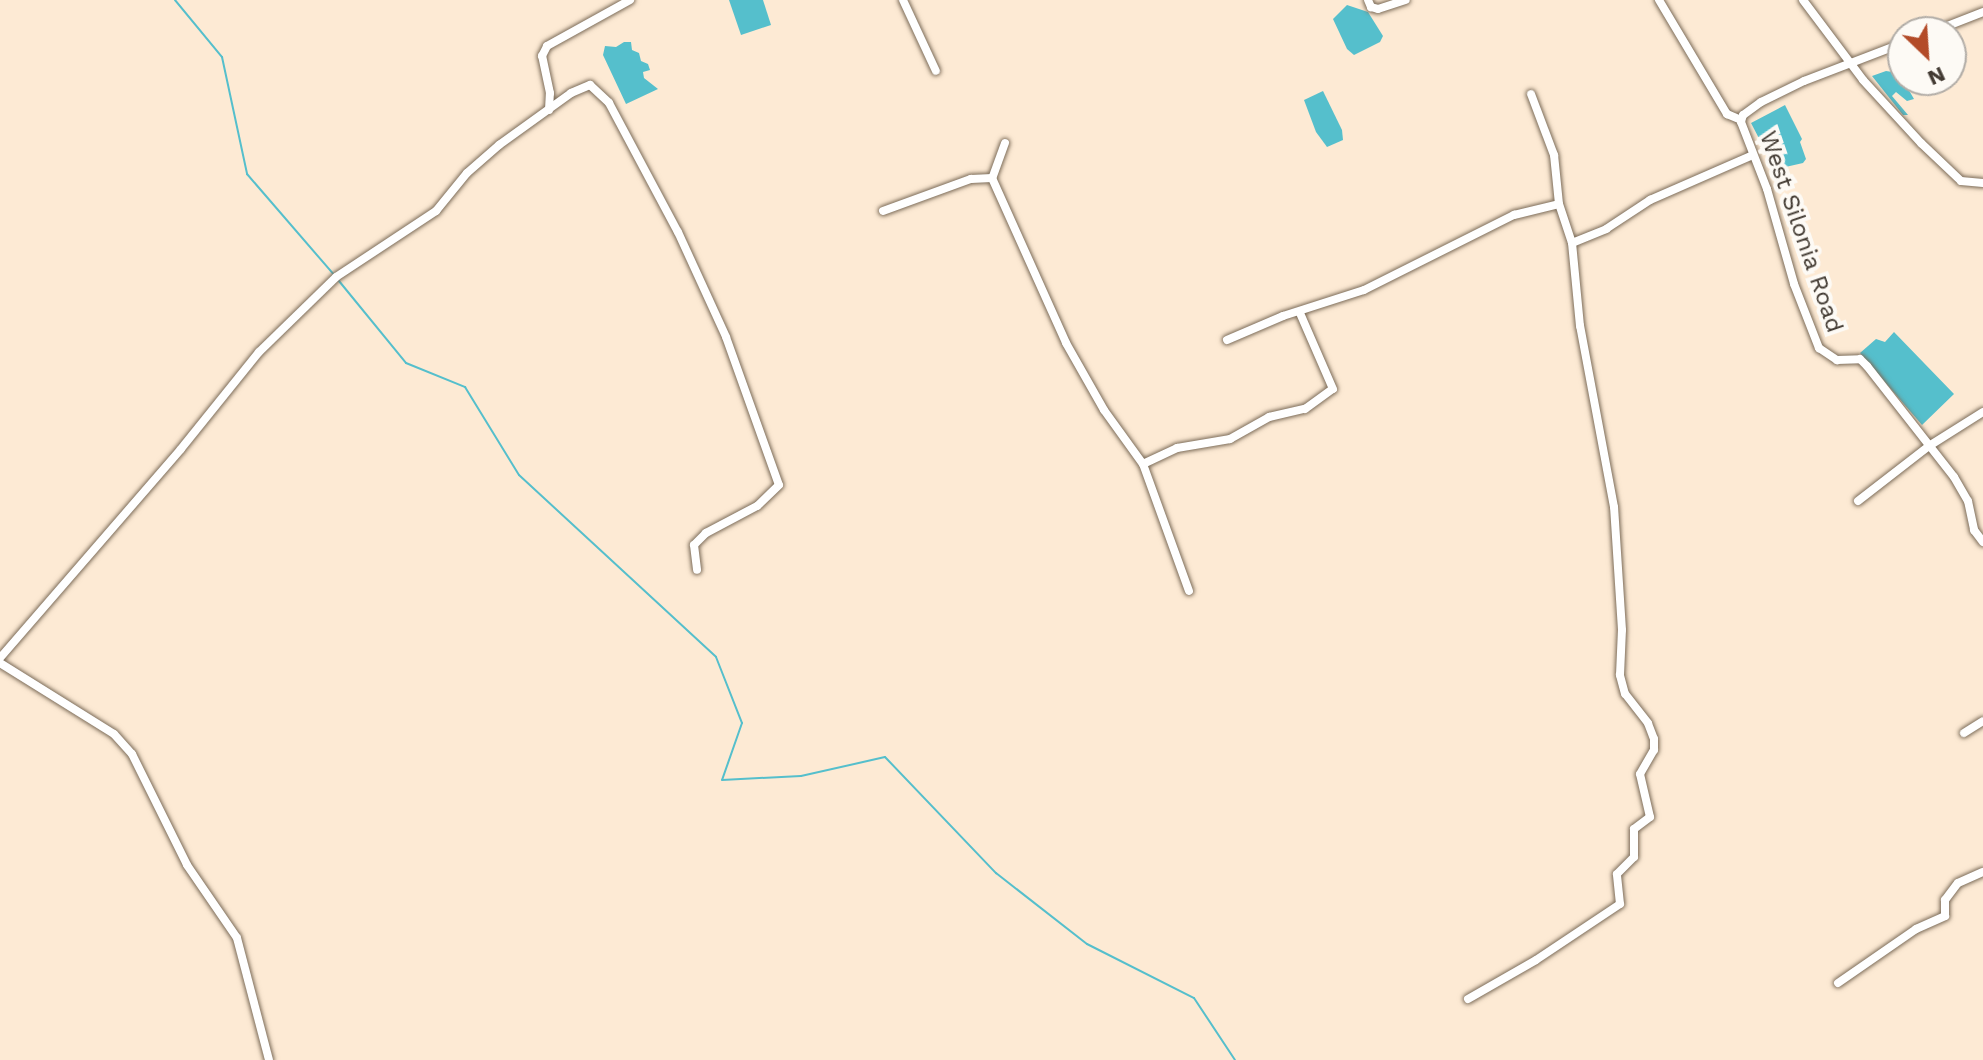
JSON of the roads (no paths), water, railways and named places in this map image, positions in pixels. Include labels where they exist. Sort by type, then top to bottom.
[{"type":"street","points":[[549,110],[550,93],[542,56],[547,46],[630,0]]},
{"type":"street","points":[[903,0],[936,71]]},
{"type":"street","points":[[1368,0],[1371,7],[1378,9],[1406,0]]},
{"type":"street","points":[[1659,0],[1727,114],[1741,120]]},
{"type":"street","points":[[1803,0],[1886,106],[1961,181],[1983,183]]},
{"type":"street","name":"West Silonia Road","points":[[1887,49],[1761,102],[1741,120],[1767,189],[1794,284],[1819,348],[1837,360],[1863,360],[1929,446]]},
{"type":"street","points":[[269,1060],[237,938],[187,865],[132,754],[114,734],[0,660],[259,352],[336,277],[436,211],[467,173],[571,93],[590,85],[609,103],[652,180],[726,337],[779,485],[757,506],[706,533],[694,545],[697,570]]},
{"type":"street","points":[[1468,999],[1536,960],[1620,904],[1617,874],[1634,857],[1634,829],[1650,817],[1640,774],[1654,750],[1654,739],[1648,723],[1625,694],[1620,675],[1622,630],[1614,507],[1580,326],[1572,243],[1559,204],[1554,155],[1531,94]]},
{"type":"street","points":[[1005,143],[992,178],[1066,343],[1104,410],[1143,464],[1189,591]]},
{"type":"street","points":[[1572,243],[1606,229],[1650,200],[1753,155]]},
{"type":"street","points":[[883,211],[971,179],[992,178]]},
{"type":"street","points":[[1227,340],[1283,316],[1364,290],[1514,215],[1559,204]]},
{"type":"street","points":[[1143,464],[1177,448],[1230,439],[1269,417],[1305,409],[1333,389],[1300,313]]},
{"type":"street","points":[[1858,501],[1929,446],[1983,412]]},
{"type":"street","points":[[1929,446],[1968,501],[1974,530],[1983,542]]},
{"type":"street","points":[[1964,733],[1983,721]]},
{"type":"street","points":[[1838,983],[1916,929],[1945,916],[1945,900],[1958,883],[1983,872]]},
{"type":"water","points":[[729,0],[763,0],[771,25],[741,35]]},
{"type":"water","points":[[1347,5],[1368,12],[1383,36],[1380,42],[1354,55],[1347,49],[1333,19]]},
{"type":"water","points":[[631,42],[632,50],[648,64],[650,70],[643,72],[644,78],[658,89],[626,104],[603,55],[605,46],[616,47]]},
{"type":"water","points":[[1887,71],[1887,95],[1872,76]]},
{"type":"water","points":[[1323,91],[1342,130],[1343,140],[1327,147],[1316,132],[1304,100]]},
{"type":"water","points":[[1888,96],[1892,96],[1908,115],[1903,115]]},
{"type":"water","points":[[1901,96],[1912,96],[1914,99],[1907,101]]},
{"type":"water","points":[[1785,105],[1802,139],[1800,142],[1806,159],[1803,163],[1781,168],[1765,150],[1751,123]]},
{"type":"water","points":[[1894,332],[1954,394],[1922,425],[1860,353],[1876,339],[1885,342]]},
{"type":"waterway","points":[[175,0],[222,57],[247,174],[335,276]]},
{"type":"waterway","points":[[339,281],[406,363],[465,387],[519,475],[716,657],[742,723],[722,780],[801,776],[885,757],[996,873],[1087,944],[1194,998],[1235,1060]]}]
